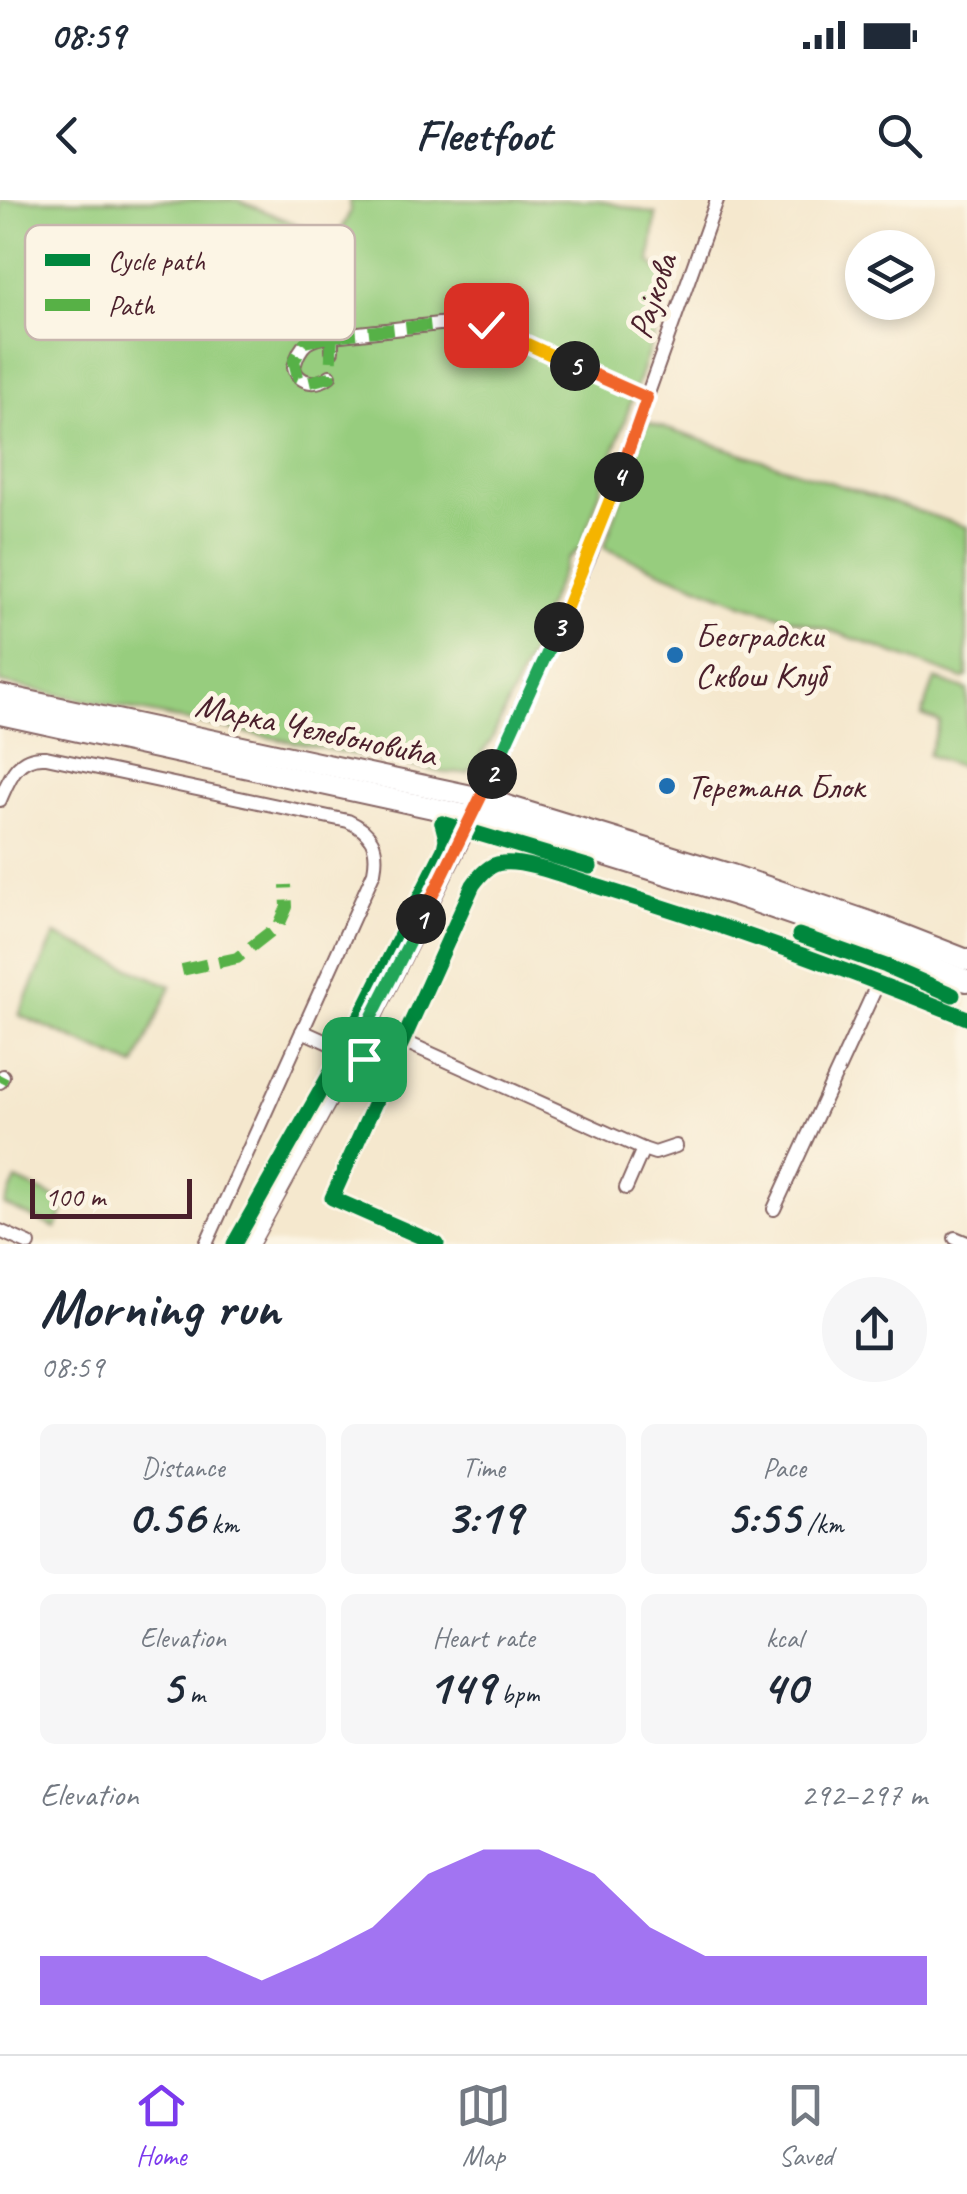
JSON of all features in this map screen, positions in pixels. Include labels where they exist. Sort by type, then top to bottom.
[{"type":"main road","name":"Марка Челебоновића","points":[[0,695],[477,807],[741,897],[967,960]]},
{"type":"main road","name":"Марка Челебоновића","points":[[0,714],[477,807]]},
{"type":"main road","points":[[249,1244],[353,1054],[477,807]]},
{"type":"main road","name":"Марка Челебоновића","points":[[896,942],[967,981]]},
{"type":"street","name":"Рајкова","points":[[477,807],[591,553],[716,200]]},
{"type":"street","points":[[355,333],[475,320],[647,398]]},
{"type":"street","points":[[314,340],[305,342],[294,366],[298,377],[324,380],[330,376]]},
{"type":"street","points":[[332,340],[332,351]]},
{"type":"street","points":[[0,800],[17,766],[36,756],[348,821],[365,830],[375,845],[374,872],[206,1244]]},
{"type":"street","points":[[436,1244],[332,1198],[473,885],[487,869],[505,863],[560,876],[746,934],[967,1018]]},
{"type":"street","points":[[774,1209],[896,942]]},
{"type":"street","points":[[302,1031],[389,1070]]},
{"type":"street","points":[[403,1041],[643,1149],[655,1153],[676,1146]]},
{"type":"street","points":[[626,1188],[643,1149]]},
{"type":"street","points":[[2,1236],[28,1244]]},
{"type":"green space","points":[[0,200],[238,200],[298,225],[25,225],[25,340],[355,340],[355,225],[344,225],[350,212],[349,200],[597,200],[656,214],[650,262],[672,284],[581,547],[568,559],[491,741],[468,773],[445,773],[0,683]]},
{"type":"green space","points":[[646,422],[967,527],[967,677],[963,679],[841,634],[742,604],[604,548]]},
{"type":"green space","points":[[935,679],[967,690],[967,769],[928,755],[940,722],[922,715]]},
{"type":"green space","points":[[55,935],[171,986],[135,1066],[19,1015]]},
{"type":"green space","points":[[16,1180],[67,1203],[56,1228],[4,1205]]},
{"type":"marked path","points":[[355,333],[475,320],[647,398]]},
{"type":"marked path","points":[[314,340],[305,342],[294,361],[298,377],[309,382],[330,377],[332,340]]},
{"type":"marked path","points":[[182,970],[237,958],[279,925],[287,907],[286,885]]},
{"type":"marked path","points":[[0,1082],[3,1076]]},
{"type":"cycle path","points":[[442,823],[590,867]]},
{"type":"cycle path","points":[[234,1244],[344,1049],[444,849],[442,823]]},
{"type":"cycle path","points":[[437,1244],[332,1198],[473,885],[493,865],[537,867],[646,902],[784,948],[967,1018]]},
{"type":"cycle path","points":[[799,935],[953,995]]},
{"type":"place","name":"Београдски Сквош Клуб","points":[[675,655]]},
{"type":"place","name":"Теретана Блок","points":[[667,786]]},
{"type":"route","points":[[364,1059],[353,1054],[481,798],[555,635],[591,553],[647,398],[486,325]]}]
